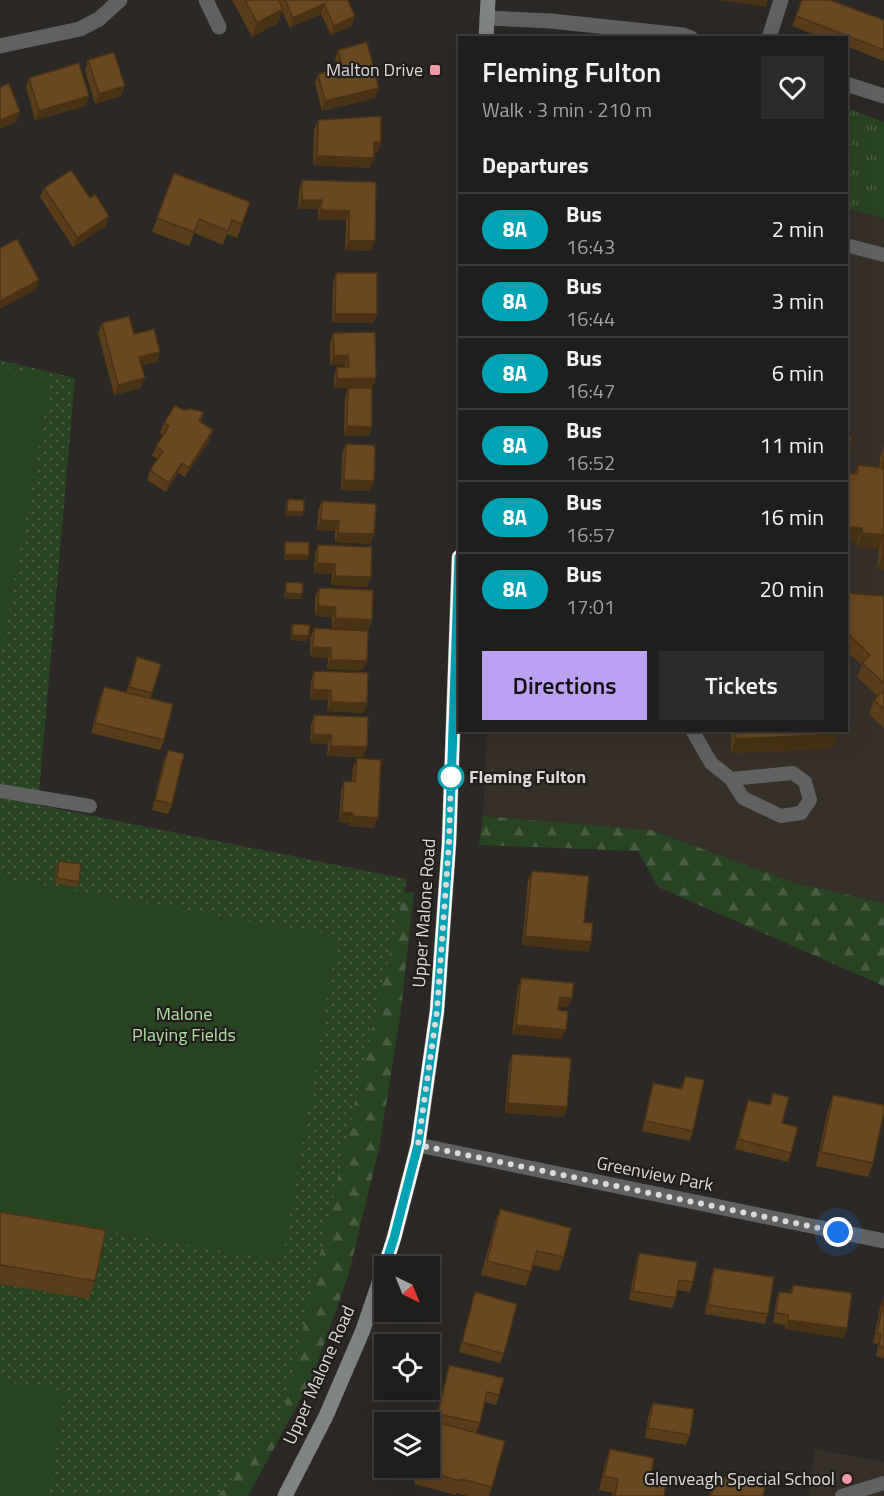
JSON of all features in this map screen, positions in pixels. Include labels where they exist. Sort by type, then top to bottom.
[{"type":"main road","points":[[486,36],[488,0]]},
{"type":"main road","name":"Upper Malone Road","points":[[388,1256],[418,1145],[437,1011],[449,843],[458,586]]},
{"type":"main road","name":"Upper Malone Road","points":[[285,1496],[326,1416],[354,1352],[374,1295]]},
{"type":"street","points":[[0,46],[80,29],[99,19],[120,0]]},
{"type":"street","points":[[206,0],[219,27]]},
{"type":"street","points":[[770,36],[781,0]]},
{"type":"street","points":[[487,18],[551,21],[686,36]]},
{"type":"street","points":[[848,85],[884,96]]},
{"type":"street","name":"Greenview Park","points":[[418,1145],[884,1241]]},
{"type":"lane","points":[[848,246],[884,255]]},
{"type":"lane","points":[[693,732],[711,764],[731,779],[743,798],[782,816],[801,813],[810,800],[805,782],[793,773],[731,779]]},
{"type":"lane","points":[[0,791],[90,806]]},
{"type":"lane","points":[[842,1496],[884,1483]]},
{"type":"shaded area","points":[[848,209],[884,218],[884,903],[795,883],[651,830],[483,816],[487,732],[848,732]]},
{"type":"shaded area","name":"Glenveagh Special School","points":[[815,1449],[884,1462],[884,1496],[808,1496]]},
{"type":"green space","points":[[848,109],[884,122],[884,218],[848,209]]},
{"type":"green space","name":"Malone Playing Fields","points":[[0,360],[75,378],[38,805],[407,879],[282,1419],[218,1496],[0,1496]]},
{"type":"green space","points":[[0,367],[52,376],[0,659]]},
{"type":"green space","points":[[483,816],[651,830],[795,883],[884,903],[884,986],[658,887],[638,851],[479,845]]},
{"type":"green space","points":[[0,878],[338,936],[282,1261],[0,1213]]},
{"type":"green space","points":[[414,892],[400,1017],[379,1149],[348,1276],[313,1376],[248,1496],[194,1496],[357,897]]},
{"type":"green space","points":[[0,1381],[65,1391],[49,1496],[0,1496]]},
{"type":"building","points":[[245,0],[278,0],[283,9],[257,23]]},
{"type":"building","points":[[285,0],[348,0],[355,16],[334,26],[324,4],[293,18]]},
{"type":"building","points":[[802,0],[830,0],[884,20],[884,50],[848,36],[796,16]]},
{"type":"building","points":[[367,42],[379,88],[325,101],[318,74],[342,68],[338,50]]},
{"type":"building","points":[[114,52],[125,86],[99,94],[88,60]]},
{"type":"building","points":[[79,63],[89,96],[39,111],[29,78]]},
{"type":"building","points":[[9,83],[20,112],[0,120],[0,87]]},
{"type":"building","points":[[381,116],[381,142],[374,142],[374,158],[317,156],[318,120]]},
{"type":"building","points":[[71,170],[90,198],[95,194],[109,216],[77,238],[44,188]]},
{"type":"building","points":[[174,173],[250,202],[242,224],[232,220],[228,231],[199,219],[194,232],[157,218]]},
{"type":"building","points":[[302,180],[376,182],[375,241],[349,241],[349,211],[321,210],[322,200],[302,200]]},
{"type":"building","points":[[17,239],[39,280],[0,301],[0,248]]},
{"type":"building","points":[[336,273],[377,273],[377,314],[335,314]]},
{"type":"building","points":[[129,316],[134,334],[154,329],[160,352],[139,357],[145,378],[118,385],[102,323]]},
{"type":"building","points":[[375,332],[376,378],[337,379],[337,367],[349,367],[348,355],[334,356],[333,333]]},
{"type":"building","points":[[348,388],[372,388],[372,427],[347,426]]},
{"type":"building","points":[[175,405],[183,410],[204,412],[199,421],[213,430],[189,468],[182,463],[169,483],[150,470],[163,451],[156,446],[169,426],[164,423]]},
{"type":"building","points":[[848,435],[852,436],[848,460]]},
{"type":"building","points":[[346,444],[375,445],[374,481],[344,480]]},
{"type":"building","points":[[884,457],[884,535],[862,533],[862,528],[848,527],[848,473],[857,474],[858,465],[883,468]]},
{"type":"building","points":[[288,499],[304,500],[304,512],[287,511]]},
{"type":"building","points":[[322,501],[376,504],[374,534],[338,533],[339,521],[321,520]]},
{"type":"building","points":[[285,542],[309,542],[309,555],[285,555]]},
{"type":"building","points":[[318,545],[372,547],[371,577],[335,576],[335,564],[317,563]]},
{"type":"building","points":[[286,582],[303,583],[302,594],[286,593]]},
{"type":"building","points":[[319,588],[373,590],[372,620],[335,618],[336,607],[318,606]]},
{"type":"building","points":[[848,593],[884,596],[884,683],[862,663],[870,655],[848,634]]},
{"type":"building","points":[[293,624],[310,625],[309,636],[292,635]]},
{"type":"building","points":[[314,628],[368,631],[367,661],[331,660],[331,648],[313,647]]},
{"type":"building","points":[[137,657],[161,664],[152,693],[129,687]]},
{"type":"building","points":[[314,671],[368,673],[367,703],[331,702],[331,690],[313,690]]},
{"type":"building","points":[[104,687],[173,704],[164,740],[95,723]]},
{"type":"building","points":[[884,690],[884,709],[874,700]]},
{"type":"building","points":[[314,715],[368,717],[367,747],[331,746],[331,735],[313,734]]},
{"type":"building","points":[[736,732],[838,732],[838,734],[736,739]]},
{"type":"building","points":[[168,750],[184,754],[172,804],[155,800]]},
{"type":"building","points":[[357,758],[381,760],[378,818],[353,816],[353,813],[342,812],[344,781],[355,782]]},
{"type":"building","points":[[59,861],[81,864],[79,882],[57,878]]},
{"type":"building","points":[[532,871],[589,876],[584,922],[593,923],[591,942],[525,936]]},
{"type":"building","points":[[521,978],[574,983],[572,998],[560,997],[558,1010],[568,1011],[566,1030],[516,1025]]},
{"type":"building","points":[[512,1054],[571,1058],[567,1107],[508,1103]]},
{"type":"building","points":[[685,1076],[704,1080],[693,1131],[645,1121],[653,1083],[682,1089]]},
{"type":"building","points":[[773,1093],[789,1097],[782,1123],[798,1127],[791,1153],[738,1139],[748,1100],[770,1105]]},
{"type":"building","points":[[833,1095],[884,1105],[873,1163],[821,1152]]},
{"type":"building","points":[[500,1209],[571,1228],[564,1257],[537,1251],[531,1272],[487,1261]]},
{"type":"building","points":[[0,1212],[106,1230],[95,1281],[0,1265]]},
{"type":"building","points":[[639,1253],[697,1262],[693,1282],[679,1280],[676,1298],[633,1291]]},
{"type":"building","points":[[714,1268],[774,1277],[768,1314],[708,1305]]},
{"type":"building","points":[[793,1285],[852,1293],[847,1328],[788,1320],[788,1315],[776,1313],[779,1292],[792,1293]]},
{"type":"building","points":[[475,1292],[517,1304],[504,1354],[462,1342]]},
{"type":"building","points":[[884,1298],[884,1347],[879,1346],[881,1334],[877,1333]]},
{"type":"building","points":[[449,1365],[504,1378],[499,1395],[487,1392],[480,1423],[440,1414],[438,1412]]},
{"type":"building","points":[[653,1403],[694,1409],[690,1435],[648,1428]]},
{"type":"building","points":[[440,1423],[505,1441],[492,1487],[461,1479],[461,1481],[440,1476]]},
{"type":"building","points":[[610,1449],[654,1458],[651,1475],[667,1478],[664,1496],[615,1496],[618,1479],[604,1476]]},
{"type":"building","points":[[716,1475],[765,1486],[763,1496],[711,1496]]},
{"type":"bus line","name":"8A","points":[[388,1256],[418,1145],[437,1011],[449,843],[458,586]]},
{"type":"place","name":"Malton Drive","points":[[435,70]]},
{"type":"place","name":"Fleming Fulton","points":[[451,777]]},
{"type":"place","name":"Glenveagh Special School","points":[[847,1479]]},
{"type":"route","points":[[451,777],[449,843],[437,1011],[418,1145],[838,1232]]}]
